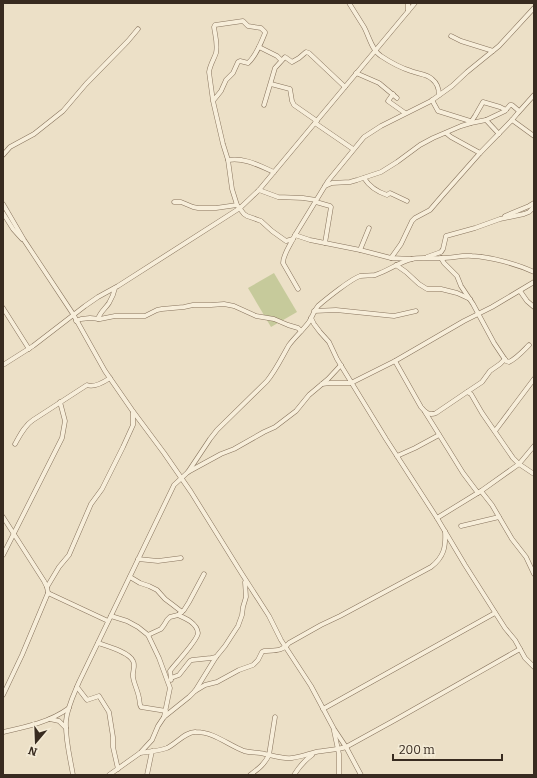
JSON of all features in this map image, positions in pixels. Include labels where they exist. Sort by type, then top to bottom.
[{"type":"street","points":[[349,3],[364,28],[374,51],[379,56],[401,67],[429,76],[438,86],[439,95]]},
{"type":"street","points":[[408,3],[408,12]]},
{"type":"street","points":[[3,365],[65,322],[73,314],[239,206],[259,190],[415,3]]},
{"type":"street","points":[[298,289],[283,263],[286,252],[325,186],[353,149],[364,137],[381,126],[432,100],[452,86],[499,46],[534,8]]},
{"type":"street","points":[[213,101],[221,92],[226,80],[233,73],[238,62],[250,62],[259,47],[265,32],[261,28],[248,26],[243,21],[215,26],[214,30],[217,47],[210,68],[213,101],[228,160],[232,189],[239,206],[244,214],[261,221],[283,240],[286,241],[294,237],[303,238],[391,258],[412,259],[471,256],[489,258],[519,266],[534,272]]},
{"type":"street","points":[[3,155],[10,147],[34,134],[63,111],[86,84],[138,29]]},
{"type":"street","points":[[450,36],[493,51]]},
{"type":"street","points":[[259,47],[282,60]]},
{"type":"street","points":[[264,105],[275,68],[286,57],[292,62],[305,52],[307,52],[345,87]]},
{"type":"street","points":[[356,73],[379,83],[397,98]]},
{"type":"street","points":[[270,84],[290,89],[294,104],[353,149]]},
{"type":"street","points":[[393,94],[388,101],[405,113]]},
{"type":"street","points":[[391,258],[401,244],[412,221],[430,210],[534,95]]},
{"type":"street","points":[[432,100],[438,111],[471,122]]},
{"type":"street","points":[[471,122],[483,102],[506,110]]},
{"type":"street","points":[[325,186],[332,183],[350,182],[386,169],[420,145],[433,138],[471,122],[486,120],[502,113],[511,105],[519,111]]},
{"type":"street","points":[[486,120],[499,134]]},
{"type":"street","points":[[512,120],[534,136]]},
{"type":"street","points":[[446,133],[451,138],[480,153]]},
{"type":"street","points":[[228,160],[238,159],[274,172]]},
{"type":"street","points":[[364,178],[369,184],[382,193],[387,195],[390,193],[407,201]]},
{"type":"street","points":[[259,190],[278,197],[303,198],[330,206],[325,243]]},
{"type":"street","points":[[174,202],[181,202],[198,208],[239,206]]},
{"type":"street","points":[[425,258],[441,252],[446,236],[500,219],[534,203]]},
{"type":"street","points":[[3,204],[24,240],[73,314],[110,378],[164,453],[269,616],[276,632],[311,686],[361,775]]},
{"type":"street","points":[[500,219],[524,214],[534,207]]},
{"type":"street","points":[[3,214],[13,229],[24,240]]},
{"type":"street","points":[[360,250],[369,228]]},
{"type":"street","points":[[441,258],[457,276],[461,286],[494,343],[509,362],[529,345]]},
{"type":"street","points":[[73,775],[66,735],[66,720],[69,708],[77,687],[108,621],[174,485],[188,472],[217,430],[267,381],[290,344],[311,318],[318,306],[356,278],[377,274],[412,259]]},
{"type":"street","points":[[396,265],[406,272],[418,284],[427,289],[441,289],[457,293],[470,300]]},
{"type":"street","points":[[322,384],[351,382],[395,361],[534,282]]},
{"type":"street","points":[[98,319],[102,310],[108,304],[115,288]]},
{"type":"street","points":[[520,291],[527,301],[534,307]]},
{"type":"street","points":[[76,321],[81,319],[98,319],[115,316],[145,316],[162,309],[193,305],[224,304],[234,306],[256,316],[274,319],[301,330]]},
{"type":"street","points":[[3,308],[29,348]]},
{"type":"street","points":[[314,311],[336,310],[394,316],[416,311]]},
{"type":"street","points":[[311,318],[329,342],[351,382],[438,518],[465,565],[505,628],[515,640],[522,654],[534,667]]},
{"type":"street","points":[[425,412],[430,414],[436,413],[482,382],[490,371],[500,364],[505,358]]},
{"type":"street","points":[[395,361],[408,386],[463,473],[492,505],[512,539],[526,557],[534,574]]},
{"type":"street","points":[[188,472],[275,427],[291,415],[309,395],[341,365]]},
{"type":"street","points":[[15,444],[28,423],[87,385],[94,386],[110,378]]},
{"type":"street","points":[[495,430],[534,379]]},
{"type":"street","points":[[467,392],[471,394],[482,413],[513,458],[534,474]]},
{"type":"street","points":[[3,555],[62,438],[65,421],[60,402]]},
{"type":"street","points":[[47,587],[59,566],[69,556],[91,504],[102,489],[123,447],[133,425],[132,410]]},
{"type":"street","points":[[397,456],[439,435]]},
{"type":"street","points":[[438,518],[480,492],[519,464],[534,446]]},
{"type":"street","points":[[524,458],[526,468]]},
{"type":"street","points":[[3,517],[47,587],[48,593],[22,655],[3,695]]},
{"type":"street","points":[[461,526],[499,517]]},
{"type":"street","points":[[195,691],[205,685],[216,682],[253,664],[258,660],[264,651],[277,651],[286,647],[289,643],[415,576],[437,562],[441,557],[445,546],[445,531]]},
{"type":"street","points":[[138,560],[158,561],[181,558]]},
{"type":"street","points":[[148,635],[161,629],[170,617],[180,614],[189,602],[204,574]]},
{"type":"street","points":[[130,577],[157,590],[165,599],[174,605],[180,614],[191,622],[198,635],[170,671],[170,691],[164,718]]},
{"type":"street","points":[[112,774],[140,753],[152,740],[158,726],[164,718],[195,691],[216,657],[230,639],[240,622],[246,597],[246,585],[243,577]]},
{"type":"street","points":[[48,593],[108,621]]},
{"type":"street","points":[[323,709],[495,612]]},
{"type":"street","points":[[111,616],[127,621],[148,635],[170,685]]},
{"type":"street","points":[[98,643],[116,649],[130,657],[132,660],[135,665],[133,676],[140,707],[166,711]]},
{"type":"street","points":[[140,753],[167,748],[189,734],[196,732],[210,735],[243,750],[282,758],[292,758],[316,752],[338,750],[395,720],[520,648]]},
{"type":"street","points":[[171,678],[179,675],[192,660],[216,657]]},
{"type":"street","points":[[77,687],[87,700],[99,696],[109,712],[113,747],[118,768]]},
{"type":"street","points":[[3,732],[28,726],[59,715],[69,708]]},
{"type":"street","points":[[250,775],[263,765],[269,755],[275,717]]},
{"type":"street","points":[[48,719],[59,721],[66,728]]},
{"type":"street","points":[[334,729],[339,754],[339,775]]},
{"type":"street","points":[[147,775],[152,751]]},
{"type":"street","points":[[294,775],[301,765],[316,752]]},
{"type":"green space","points":[[274,273],[297,312],[271,327],[248,288]]}]
